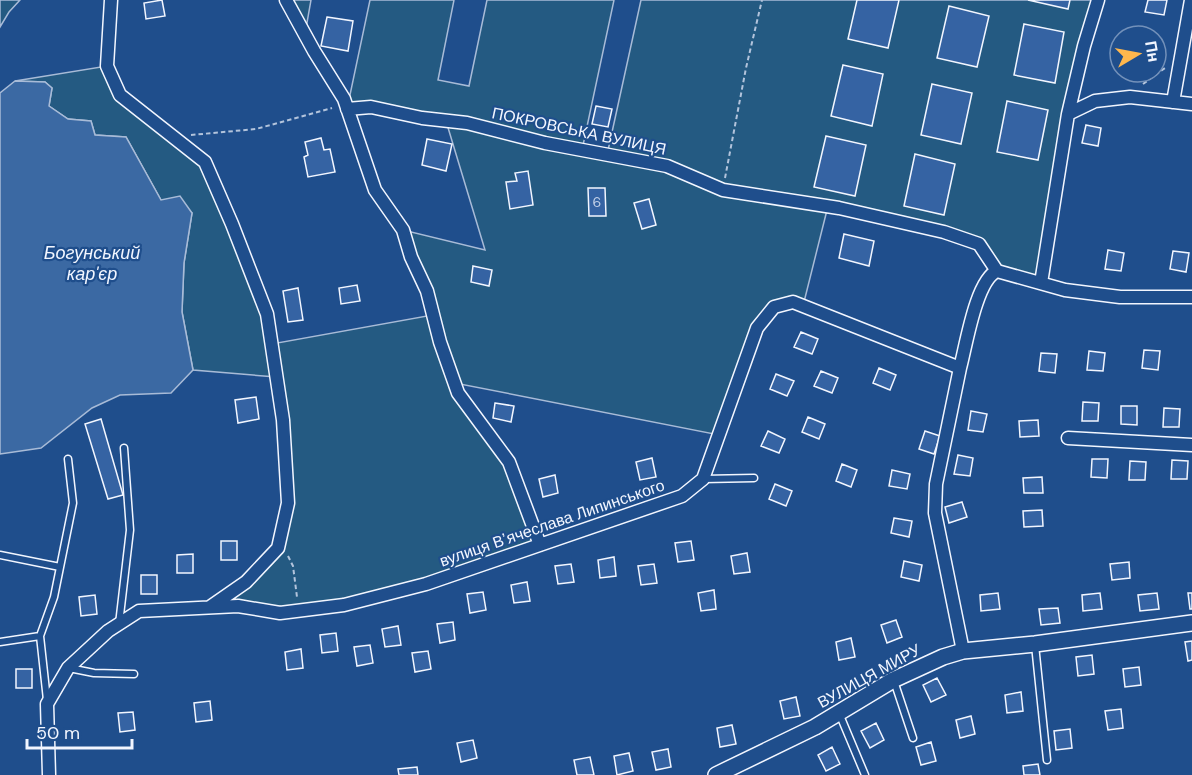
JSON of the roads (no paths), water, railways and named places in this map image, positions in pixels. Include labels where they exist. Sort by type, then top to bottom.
[{"type":"street","points":[[111,0],[106,66],[120,95],[205,162],[267,314],[283,420],[288,503],[278,548],[246,582],[209,607]]},
{"type":"street","points":[[286,0],[344,99],[375,190],[403,230],[411,257],[427,291],[440,342],[458,393],[509,462],[540,545]]},
{"type":"street","points":[[1041,283],[1068,114],[1084,46],[1098,0]]},
{"type":"street","points":[[1173,102],[1191,0]]},
{"type":"street","points":[[1068,114],[1095,101],[1130,97],[1192,104]]},
{"type":"street","name":"ПОКРОВСЬКА ВУЛИЦЯ","points":[[347,109],[371,107],[422,118],[467,123],[545,143],[667,166],[723,190],[839,208],[944,232],[979,244],[997,271]]},
{"type":"street","points":[[963,651],[935,513],[936,484],[960,368],[979,295],[991,274],[997,271],[1065,290],[1119,297],[1192,297]]},
{"type":"street","points":[[703,479],[757,328],[774,307],[793,302],[960,368]]},
{"type":"street","points":[[1068,438],[1192,445]]},
{"type":"street","name":"вулиця Вʼячеслава Липинського","points":[[47,704],[68,668],[108,631],[139,611],[238,606],[280,613],[344,605],[426,584],[682,496],[703,479]]},
{"type":"street","name":"ВУЛИЦЯ МИРУ","points":[[716,775],[791,739],[893,680],[933,661],[963,651],[1192,623]]},
{"type":"street","points":[[47,704],[49,775]]},
{"type":"lane","points":[[119,624],[130,530],[124,448]]},
{"type":"lane","points":[[47,704],[40,636],[54,597],[73,503],[68,459]]},
{"type":"lane","points":[[703,479],[754,478]]},
{"type":"lane","points":[[0,555],[60,567]]},
{"type":"lane","points":[[0,642],[40,636]]},
{"type":"lane","points":[[1035,644],[1047,760]]},
{"type":"lane","points":[[68,668],[94,673],[134,674]]},
{"type":"lane","points":[[893,680],[913,738]]},
{"type":"lane","points":[[839,712],[865,775]]},
{"type":"water","name":"Богунський кар'єр","points":[[15,81],[45,82],[52,88],[49,106],[68,119],[91,121],[95,135],[126,137],[161,200],[180,196],[192,213],[184,263],[182,312],[193,370],[171,393],[120,395],[92,408],[41,448],[0,454],[0,93]]}]
